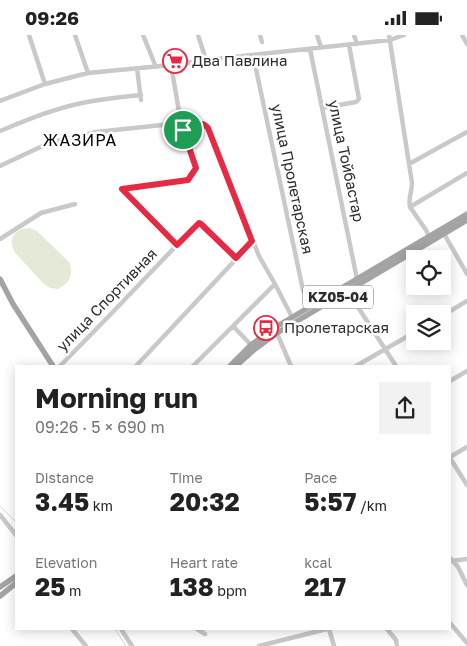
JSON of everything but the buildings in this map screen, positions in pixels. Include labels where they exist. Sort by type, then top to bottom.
[{"type":"main road","name":"KZ05-04","points":[[237,365],[276,331],[442,232],[467,214]]},
{"type":"main road","name":"KZ05-04","points":[[357,279],[428,237],[467,220]]},
{"type":"main road","points":[[0,279],[13,304],[52,365]]},
{"type":"main road","points":[[231,365],[251,345],[276,331],[292,317],[346,289],[357,279]]},
{"type":"main road","points":[[0,587],[15,577]]},
{"type":"main road","points":[[0,596],[15,584]]},
{"type":"street","points":[[30,35],[45,84]]},
{"type":"street","points":[[75,35],[88,73]]},
{"type":"street","points":[[142,35],[156,67]]},
{"type":"street","points":[[198,35],[206,60]]},
{"type":"street","points":[[260,35],[262,42]]},
{"type":"street","points":[[317,35],[321,47]]},
{"type":"street","points":[[354,35],[357,44]]},
{"type":"street","points":[[0,101],[45,84],[88,73],[349,45],[404,35]]},
{"type":"street","points":[[462,35],[467,44]]},
{"type":"street","points":[[390,38],[409,164],[412,191],[410,207],[426,230],[428,237]]},
{"type":"street","points":[[322,108],[358,101],[349,45]]},
{"type":"street","name":"улица Тойбастар","points":[[310,49],[357,279]]},
{"type":"street","name":"улица Пролетарская","points":[[253,55],[302,290],[312,306]]},
{"type":"street","points":[[171,65],[181,123],[196,168],[190,178],[185,181],[122,189],[177,245]]},
{"type":"street","points":[[0,131],[62,107],[90,101],[141,97],[137,68]]},
{"type":"street","points":[[0,165],[49,143],[96,132],[181,123]]},
{"type":"street","points":[[183,130],[200,125],[208,128],[252,241],[292,317]]},
{"type":"street","points":[[409,164],[467,132]]},
{"type":"street","points":[[410,207],[467,173]]},
{"type":"street","points":[[0,239],[41,213],[75,203]]},
{"type":"street","name":"улица Спортивная","points":[[61,365],[199,223],[236,258]]},
{"type":"street","points":[[442,232],[467,274]]},
{"type":"street","points":[[137,365],[252,241]]},
{"type":"street","points":[[194,365],[275,284]]},
{"type":"street","points":[[346,289],[395,365]]},
{"type":"street","points":[[451,311],[467,301]]},
{"type":"street","points":[[233,326],[251,345]]},
{"type":"street","points":[[276,331],[291,365]]},
{"type":"street","points":[[358,365],[406,338]]},
{"type":"street","points":[[451,380],[467,371]]},
{"type":"street","points":[[451,456],[467,447]]},
{"type":"street","points":[[451,459],[467,485]]},
{"type":"street","points":[[0,515],[15,534]]},
{"type":"street","points":[[451,560],[467,559]]},
{"type":"street","points":[[451,560],[458,567],[467,585]]},
{"type":"street","points":[[451,624],[467,643]]},
{"type":"street","points":[[73,630],[86,646]]},
{"type":"street","points":[[122,630],[132,646]]},
{"type":"street","points":[[198,630],[204,634]]},
{"type":"street","points":[[260,646],[324,630]]},
{"type":"street","points":[[328,630],[334,646]]},
{"type":"street","points":[[389,630],[396,640],[397,646]]},
{"type":"green space","points":[[30,228],[37,231],[70,263],[70,279],[58,289],[50,288],[44,284],[14,251],[12,240],[15,234],[22,229]]},
{"type":"waterway","points":[[0,506],[15,521]]},
{"type":"waterway","points":[[116,630],[126,646]]},
{"type":"place","name":"Два Павлина","points":[[175,61]]},
{"type":"place","name":"Пролетарская","points":[[266,328]]},
{"type":"district","name":"ЖАЗИРА","points":[[80,140]]},
{"type":"route","points":[[203,124],[208,128],[252,241],[236,258],[199,223],[177,245],[122,189],[188,180],[196,168],[183,130],[203,124]]}]
